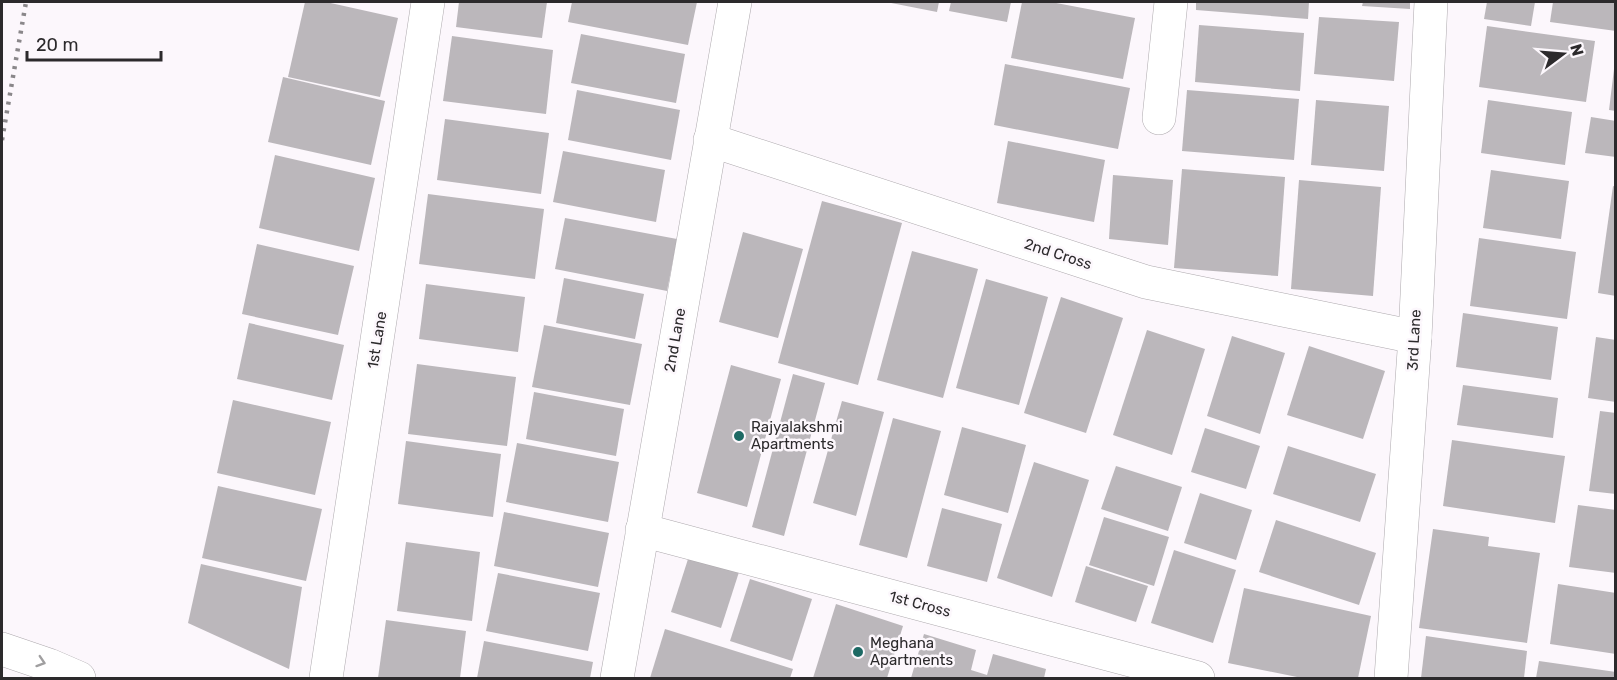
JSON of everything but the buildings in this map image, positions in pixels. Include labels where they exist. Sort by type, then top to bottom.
[{"type":"street","name":"1st Lane","points":[[326,678],[428,2]]},
{"type":"street","name":"2nd Lane","points":[[617,678],[735,2]]},
{"type":"street","points":[[1159,118],[1171,2]]},
{"type":"street","name":"3rd Lane","points":[[1390,678],[1415,337],[1431,2]]},
{"type":"street","name":"2nd Cross","points":[[710,140],[1146,282],[1415,337]]},
{"type":"street","name":"1st Cross","points":[[642,530],[1198,678]]},
{"type":"street","points":[[2,649],[50,665],[79,678]]},
{"type":"railway","points":[[2,140],[26,2]]},
{"type":"place","name":"Rajyalakshmi Apartments","points":[[739,436]]},
{"type":"place","name":"Meghana Apartments","points":[[858,652]]}]
